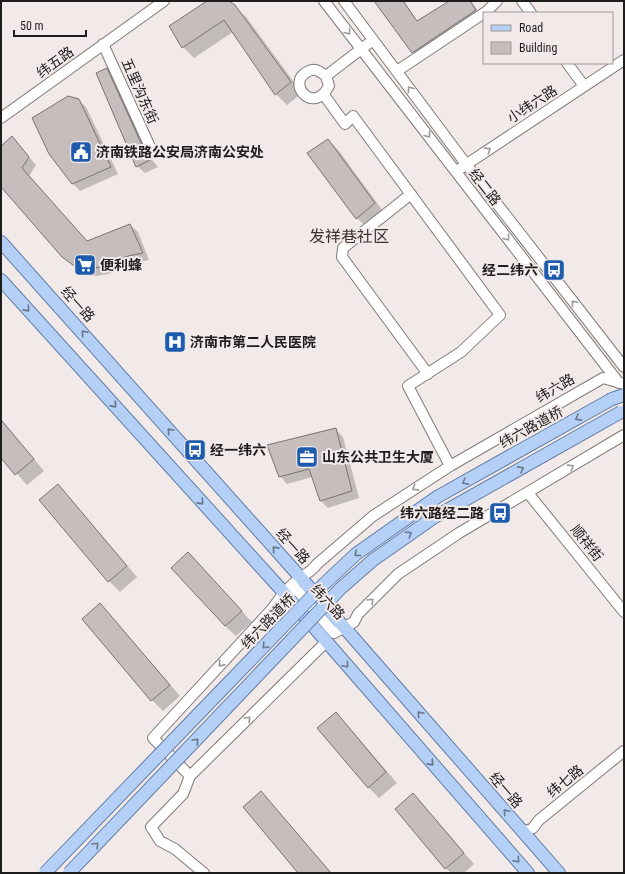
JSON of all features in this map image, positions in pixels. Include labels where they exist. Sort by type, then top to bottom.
[{"type":"main road","name":"经一路","points":[[1,242],[301,578],[559,873]]},
{"type":"main road","points":[[1,280],[284,593],[528,873]]},
{"type":"main road","name":"纬六路道桥","points":[[45,873],[324,584],[356,554],[437,497],[618,397]]},
{"type":"main road","points":[[69,873],[336,594],[372,560],[433,518],[622,411]]},
{"type":"street","name":"纬五路","points":[[2,114],[164,1]]},
{"type":"street","name":"经二路","points":[[324,1],[622,385]]},
{"type":"street","name":"经二路","points":[[344,1],[466,164],[624,367]]},
{"type":"street","points":[[485,12],[497,1]]},
{"type":"street","points":[[522,1],[530,12]]},
{"type":"street","points":[[397,70],[483,14]]},
{"type":"street","points":[[326,76],[373,40]]},
{"type":"street","name":"五里沟东街","points":[[103,44],[151,149]]},
{"type":"street","name":"小纬六路","points":[[456,172],[624,60]]},
{"type":"street","points":[[568,64],[584,86]]},
{"type":"street","points":[[311,69],[318,70],[326,76],[328,86],[324,95],[315,99],[306,97],[300,90],[299,81],[303,74],[311,69]]},
{"type":"street","points":[[324,95],[345,124],[353,116],[500,315],[460,352],[408,386],[450,466]]},
{"type":"street","points":[[411,194],[344,248],[342,257],[428,374]]},
{"type":"street","name":"纬六路","points":[[284,593],[301,578],[311,572],[317,564],[373,516],[450,466],[603,378],[622,385]]},
{"type":"street","name":"纬六路","points":[[284,593],[297,590],[334,633],[354,622],[358,614],[398,574],[459,533],[528,493],[624,434]]},
{"type":"street","name":"顺祥街","points":[[528,493],[624,612]]},
{"type":"street","points":[[190,776],[153,738],[272,609],[284,593]]},
{"type":"street","points":[[204,873],[175,849],[160,841],[151,827],[183,794],[190,776],[326,642]]},
{"type":"street","name":"纬七路","points":[[524,832],[533,828],[539,820],[624,752]]},
{"type":"building","points":[[207,1],[229,1],[235,5],[291,82],[275,95],[224,20],[182,48],[169,26]]},
{"type":"building","points":[[374,1],[403,1],[417,21],[449,1],[470,1],[476,10],[412,53]]},
{"type":"building","points":[[107,68],[145,152],[152,159],[136,167],[96,73]]},
{"type":"building","points":[[68,96],[79,99],[111,167],[72,184],[49,154],[32,118]]},
{"type":"building","points":[[12,136],[29,157],[22,168],[87,241],[130,224],[143,253],[128,256],[101,267],[87,269],[73,265],[62,257],[1,187],[1,146]]},
{"type":"building","points":[[328,139],[375,203],[356,219],[307,153]]},
{"type":"building","points":[[1,420],[34,459],[15,475],[1,458]]},
{"type":"building","name":"山东公共卫生大厦","points":[[336,428],[352,491],[320,501],[309,469],[279,477],[267,445]]},
{"type":"building","points":[[58,484],[127,566],[108,582],[39,500]]},
{"type":"building","points":[[188,552],[242,611],[225,626],[171,568]]},
{"type":"building","points":[[100,603],[170,685],[151,701],[82,619]]},
{"type":"building","points":[[336,712],[386,772],[368,788],[317,728]]},
{"type":"building","points":[[261,791],[331,873],[298,873],[243,807]]},
{"type":"building","points":[[413,793],[464,853],[445,869],[395,809]]},
{"type":"place","name":"济南铁路公安局济南公安处","points":[[81,152]]},
{"type":"place","name":"便利蜂","points":[[85,265]]},
{"type":"place","name":"经二纬六","points":[[554,270]]},
{"type":"place","name":"济南市第二人民医院","points":[[175,342]]},
{"type":"place","name":"经一纬六","points":[[195,450]]},
{"type":"place","name":"山东公共卫生大厦","points":[[307,457]]},
{"type":"place","name":"纬六路经二路","points":[[500,513]]},
{"type":"district","name":"发祥巷社区","points":[[349,236]]}]
